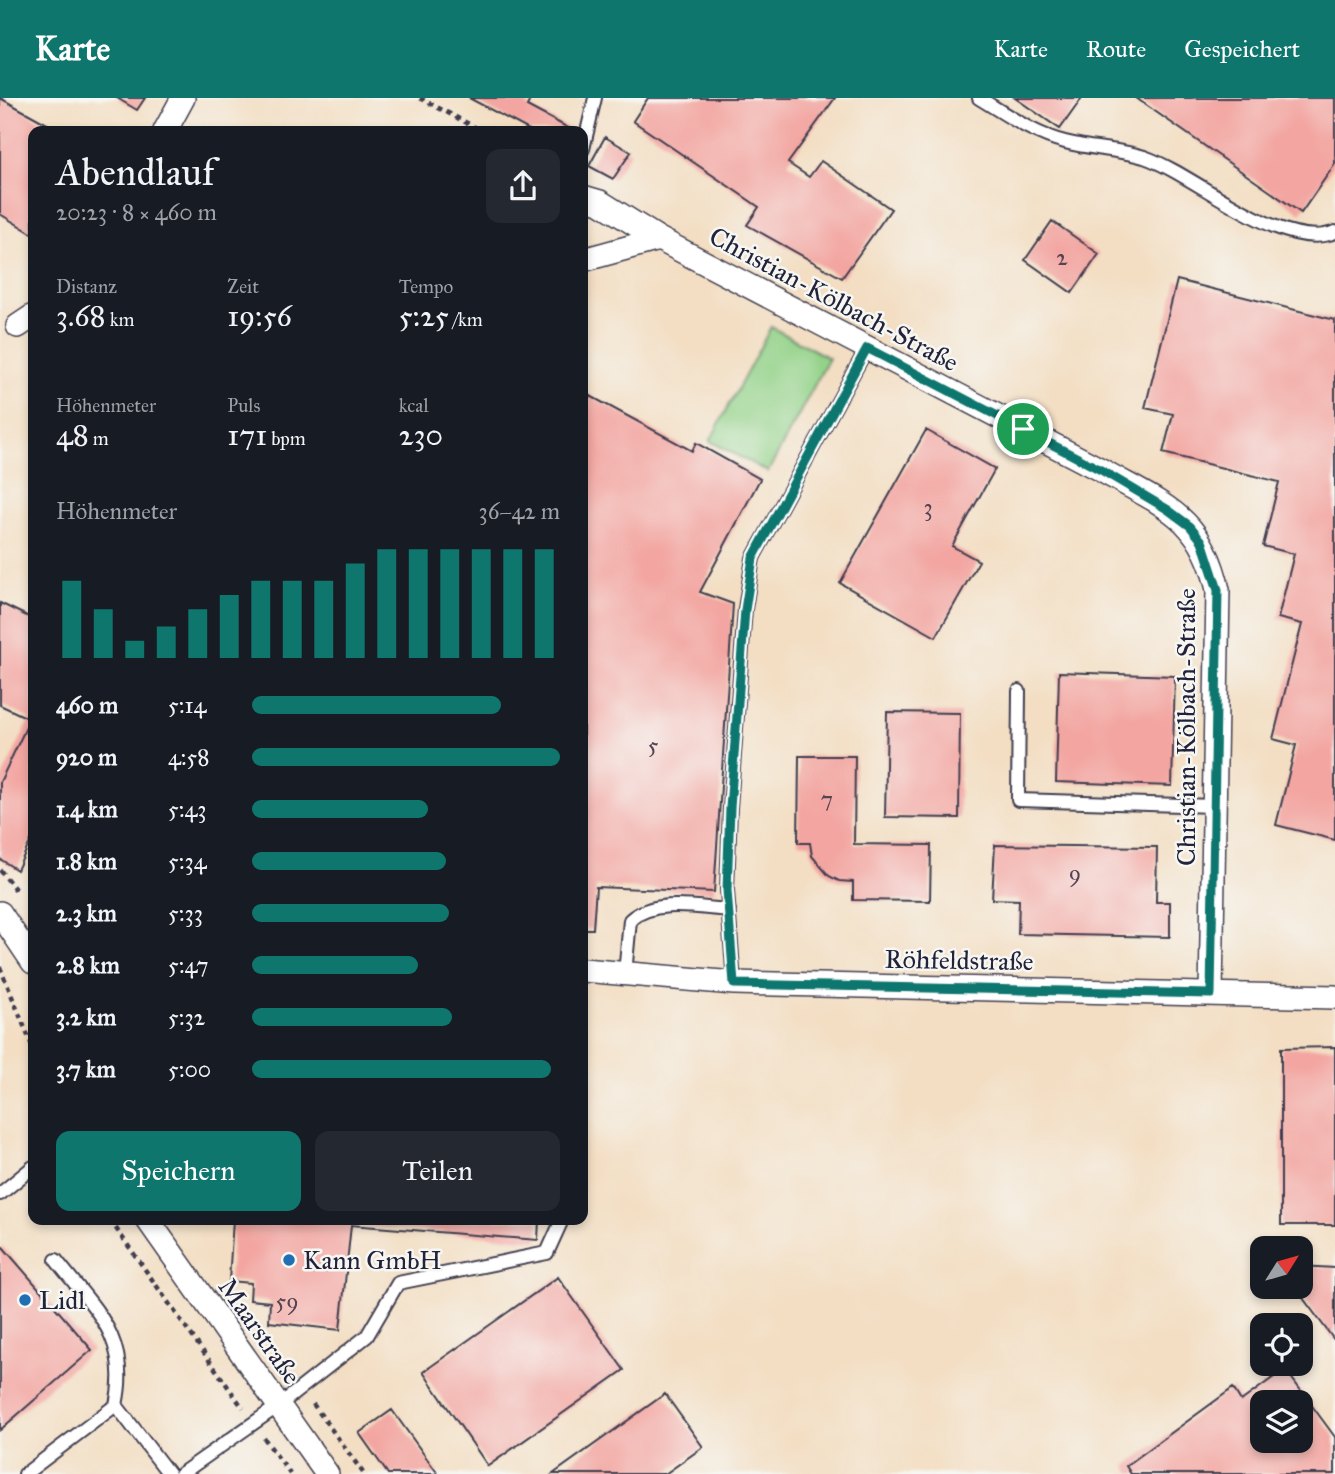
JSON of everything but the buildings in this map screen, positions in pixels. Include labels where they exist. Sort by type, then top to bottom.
[{"type":"street","points":[[168,126],[183,98]]},
{"type":"street","name":"Christian-Kölbach-Straße","points":[[588,196],[659,239],[1101,470],[1167,509],[1190,526],[1202,541],[1218,590],[1211,994]]},
{"type":"street","points":[[588,259],[659,239]]},
{"type":"street","points":[[0,913],[28,955]]},
{"type":"street","name":"Röhfeldstraße","points":[[588,971],[734,984],[1335,997]]},
{"type":"street","name":"Maarstraße","points":[[151,1225],[327,1474]]},
{"type":"lane","points":[[588,128],[595,98]]},
{"type":"lane","points":[[979,98],[1032,131],[1066,142],[1104,147],[1146,158],[1275,227],[1303,236],[1335,232]]},
{"type":"lane","points":[[734,984],[729,911],[730,808],[745,610],[753,558],[867,348]]},
{"type":"lane","points":[[1019,691],[1018,800],[1214,806]]},
{"type":"lane","points":[[625,974],[630,920],[639,912],[668,907],[729,911]]},
{"type":"lane","points":[[0,1194],[28,1171]]},
{"type":"lane","points":[[181,1474],[278,1406],[367,1336],[398,1283],[547,1253],[560,1225]]},
{"type":"lane","points":[[25,1474],[116,1405],[121,1382],[120,1356],[109,1328],[56,1260]]},
{"type":"lane","points":[[116,1405],[169,1474]]},
{"type":"path","points":[[419,98],[472,126]]},
{"type":"path","points":[[0,967],[28,1036]]},
{"type":"path","points":[[114,1225],[290,1474]]},
{"type":"green space","points":[[771,327],[829,358],[768,472],[710,441]]},
{"type":"place","name":"Kann GmbH","points":[[289,1260]]},
{"type":"place","name":"Lidl","points":[[25,1300]]},
{"type":"route","points":[[867,348],[1023,429],[1167,509],[1190,526],[1202,541],[1212,564],[1218,590],[1211,994],[734,984],[727,890],[730,808],[745,610],[753,558],[867,348]]}]
